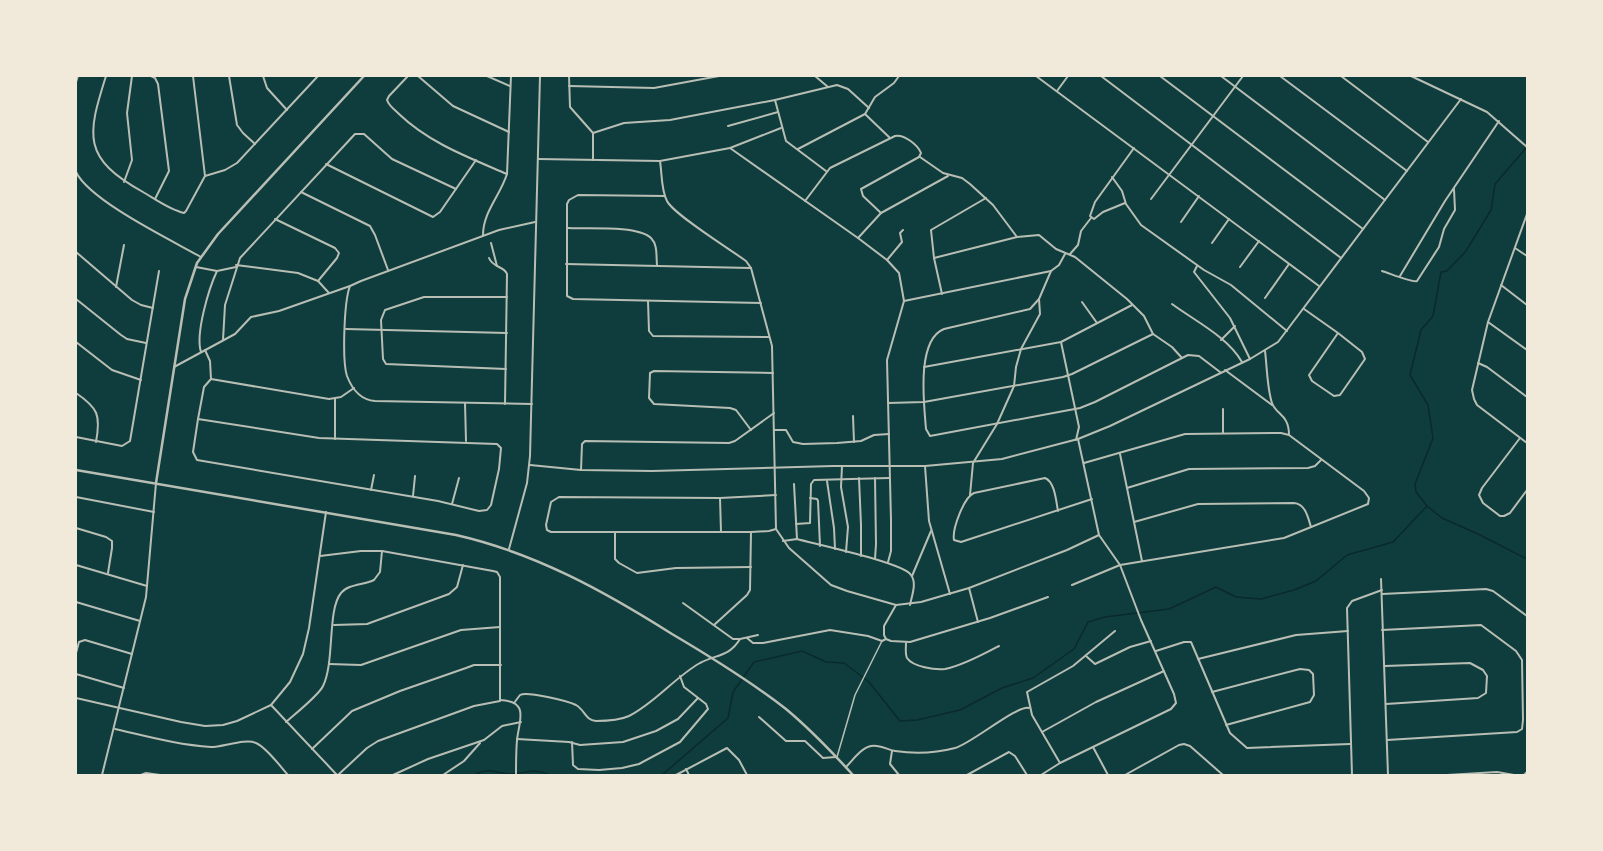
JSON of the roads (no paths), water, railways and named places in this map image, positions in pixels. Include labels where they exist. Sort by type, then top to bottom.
[{"type":"street","points":[[76,82],[78,76]]},
{"type":"street","points":[[106,76],[94,116],[93,136],[97,151],[103,163],[124,182],[182,213],[186,211],[205,176],[193,76]]},
{"type":"street","points":[[124,182],[132,160],[127,114],[132,76]]},
{"type":"street","points":[[151,76],[157,80],[158,84],[169,170],[155,199]]},
{"type":"street","points":[[229,76],[237,125],[242,133],[255,144]]},
{"type":"street","points":[[263,76],[267,88],[287,110]]},
{"type":"street","points":[[205,176],[231,167],[255,144],[318,76]]},
{"type":"street","points":[[102,775],[115,728],[147,586],[156,483],[185,299],[195,267],[218,234],[364,76]]},
{"type":"street","points":[[408,76],[387,100],[408,123],[424,135],[507,174]]},
{"type":"street","points":[[418,76],[453,106],[510,132]]},
{"type":"street","points":[[487,76],[510,86]]},
{"type":"street","points":[[483,235],[483,224],[487,213],[503,185],[507,174],[510,132],[511,76]]},
{"type":"street","points":[[509,549],[525,492],[530,465],[535,222],[540,76]]},
{"type":"street","points":[[570,76],[569,86],[571,108],[593,133],[593,160]]},
{"type":"street","points":[[569,86],[654,88],[719,76]]},
{"type":"street","points":[[815,76],[828,87]]},
{"type":"street","points":[[798,149],[865,114],[875,97],[894,83],[899,76]]},
{"type":"street","points":[[1036,76],[1319,286]]},
{"type":"street","points":[[1057,91],[1068,76]]},
{"type":"street","points":[[1100,76],[1341,258]]},
{"type":"street","points":[[1160,76],[1363,229]]},
{"type":"street","points":[[1221,76],[1385,200]]},
{"type":"street","points":[[1151,198],[1243,76]]},
{"type":"street","points":[[1280,76],[1407,171]]},
{"type":"street","points":[[1341,76],[1428,142]]},
{"type":"street","points":[[1411,76],[1461,98],[1487,112],[1527,147]]},
{"type":"street","points":[[593,133],[624,123],[670,120],[775,100],[837,85],[845,87],[869,108]]},
{"type":"street","points":[[530,465],[581,470],[652,471],[842,466],[925,466],[973,463],[1022,455],[1077,440],[1132,416],[1220,372],[1250,359],[1278,342],[1461,98]]},
{"type":"street","points":[[775,100],[781,128],[786,141],[826,172]]},
{"type":"street","points":[[728,126],[778,112]]},
{"type":"street","points":[[865,114],[890,138]]},
{"type":"street","points":[[1400,276],[1454,188],[1499,121]]},
{"type":"street","points":[[538,159],[660,161],[730,148],[781,128]]},
{"type":"street","points":[[223,340],[226,305],[236,266],[243,254],[326,164],[357,133],[364,134],[392,159],[456,189]]},
{"type":"street","points":[[805,201],[826,172],[890,138],[900,135],[905,137],[921,151],[919,156],[861,189],[863,196],[881,213]]},
{"type":"street","points":[[730,148],[858,238],[887,260],[899,273],[904,301],[888,352],[891,544],[888,562]]},
{"type":"street","points":[[1091,218],[1090,215],[1093,206],[1112,176],[1134,148]]},
{"type":"street","points":[[919,156],[948,176],[962,178],[986,198],[1009,224],[1017,237]]},
{"type":"street","points":[[326,164],[431,217],[438,215],[476,160]]},
{"type":"street","points":[[660,161],[665,196],[673,209],[740,257],[751,268],[769,337],[773,373],[776,529],[783,541],[799,558],[831,585],[896,605],[910,604],[969,588],[1067,550],[1099,535]]},
{"type":"street","points":[[76,174],[106,202],[201,257]]},
{"type":"street","points":[[858,238],[881,213],[948,176]]},
{"type":"street","points":[[1112,176],[1122,191],[1125,203],[1141,225],[1197,266],[1230,285],[1287,331]]},
{"type":"street","points":[[1382,271],[1400,276],[1412,282],[1417,281],[1437,251],[1444,229],[1455,210],[1454,188]]},
{"type":"street","points":[[300,192],[370,226],[375,235],[388,270]]},
{"type":"street","points":[[665,196],[574,196],[568,202],[566,295],[573,299],[761,303]]},
{"type":"street","points":[[1181,222],[1199,196]]},
{"type":"street","points":[[942,294],[934,258],[931,230],[986,198]]},
{"type":"street","points":[[1070,254],[1078,245],[1081,231],[1091,218],[1125,203]]},
{"type":"street","points":[[1527,214],[1488,322],[1472,390],[1475,402],[1527,442]]},
{"type":"street","points":[[275,219],[338,251],[337,258],[318,281]]},
{"type":"street","points":[[1212,243],[1229,219]]},
{"type":"street","points":[[174,367],[235,334],[251,317],[279,311],[350,286],[388,270],[483,235],[505,228],[535,222]]},
{"type":"street","points":[[567,228],[627,230],[646,235],[656,247],[657,265]]},
{"type":"street","points":[[887,260],[902,242],[900,233],[903,230]]},
{"type":"street","points":[[934,258],[1017,237],[1039,234],[1065,254],[1070,254],[1075,257],[1132,305],[1144,316],[1153,334],[1172,347],[1182,358]]},
{"type":"street","points":[[1240,267],[1259,241]]},
{"type":"street","points":[[490,243],[497,266]]},
{"type":"street","points":[[116,287],[124,245]]},
{"type":"street","points":[[1514,248],[1527,256]]},
{"type":"street","points":[[76,252],[136,303],[152,308]]},
{"type":"street","points":[[904,301],[1051,271],[1059,265],[1065,254]]},
{"type":"street","points":[[489,258],[492,264],[507,272],[505,404]]},
{"type":"street","points":[[566,264],[751,268]]},
{"type":"street","points":[[1265,298],[1289,264]]},
{"type":"street","points":[[195,267],[216,271],[236,266],[298,274],[318,281],[329,293]]},
{"type":"street","points":[[1197,266],[1194,271],[1195,274],[1235,326],[1250,359]]},
{"type":"street","points":[[76,437],[122,446],[129,443],[159,271]]},
{"type":"street","points":[[201,352],[199,342],[207,297],[216,271]]},
{"type":"street","points":[[1051,271],[1039,299],[1032,308],[1026,311],[939,331],[930,344],[924,368],[926,429],[930,436],[1076,409],[1095,402],[1182,358],[1192,355],[1199,356],[1220,372]]},
{"type":"street","points":[[1501,285],[1527,305]]},
{"type":"street","points":[[350,286],[346,301],[346,371],[354,388],[362,397],[372,401],[532,404]]},
{"type":"street","points":[[506,369],[386,364],[383,359],[381,317],[384,310],[419,298],[507,297]]},
{"type":"street","points":[[76,299],[127,339],[146,343]]},
{"type":"street","points":[[1039,299],[1039,318],[1021,349],[1016,367],[1014,386],[997,424],[973,463],[970,495],[965,502],[954,533],[954,540],[961,542],[1092,500]]},
{"type":"street","points":[[648,301],[649,331],[653,336],[769,337]]},
{"type":"street","points":[[1082,302],[1097,323]]},
{"type":"street","points":[[1172,304],[1221,340],[1235,352],[1242,362]]},
{"type":"street","points":[[924,368],[1060,342],[1132,305]]},
{"type":"street","points":[[1304,309],[1338,333],[1362,352],[1365,359],[1340,395],[1334,396],[1312,381],[1309,375],[1338,333]]},
{"type":"street","points":[[1488,322],[1527,350]]},
{"type":"street","points":[[1221,340],[1235,326]]},
{"type":"street","points":[[345,329],[506,333]]},
{"type":"street","points":[[888,402],[924,402],[1069,375],[1153,334]]},
{"type":"street","points":[[76,342],[112,370],[141,380]]},
{"type":"street","points":[[1041,775],[1060,763],[1172,708],[1176,699],[1141,620],[1120,566],[1099,535],[1084,463],[1077,440],[1079,429],[1076,409],[1060,342]]},
{"type":"street","points":[[198,419],[335,439],[499,444],[502,452],[491,505],[487,510],[479,511],[413,496],[197,460],[193,455],[193,452],[198,419],[204,387],[211,379],[210,361],[205,350]]},
{"type":"street","points":[[1265,351],[1272,404]]},
{"type":"street","points":[[1478,363],[1487,367],[1527,397]]},
{"type":"street","points":[[1225,370],[1272,404],[1284,418],[1288,426],[1289,435]]},
{"type":"street","points":[[751,430],[736,410],[730,408],[654,404],[649,398],[650,373],[654,371],[686,371],[773,373]]},
{"type":"street","points":[[211,379],[335,399],[354,388]]},
{"type":"street","points":[[76,393],[88,401],[96,412],[99,423],[96,442]]},
{"type":"street","points":[[335,399],[335,439]]},
{"type":"street","points":[[466,403],[466,442]]},
{"type":"street","points":[[1223,409],[1224,433]]},
{"type":"street","points":[[581,470],[582,444],[585,440],[729,444],[774,414]]},
{"type":"street","points":[[852,416],[854,442]]},
{"type":"street","points":[[774,430],[786,430],[793,442],[798,444],[854,442],[866,440],[874,435],[889,434]]},
{"type":"street","points":[[1072,586],[1120,566],[1142,560],[1269,541],[1364,507],[1369,501],[1367,494],[1289,435],[1281,433],[1188,434],[1175,436],[1120,454],[1084,463]]},
{"type":"street","points":[[1520,438],[1482,488],[1479,495],[1483,503],[1500,516],[1504,516],[1510,513],[1527,490]]},
{"type":"street","points":[[1120,454],[1142,560]]},
{"type":"street","points":[[1127,488],[1189,469],[1308,468],[1314,466],[1321,460]]},
{"type":"street","points":[[842,466],[842,480],[848,527],[846,552]]},
{"type":"street","points":[[925,466],[927,506],[932,530],[950,594]]},
{"type":"street","points":[[76,470],[456,535],[509,549],[578,578],[730,669],[792,714],[853,775]]},
{"type":"street","points":[[371,490],[374,475]]},
{"type":"street","points":[[413,496],[415,476]]},
{"type":"street","points":[[452,504],[459,478]]},
{"type":"street","points":[[859,478],[862,525],[861,556]]},
{"type":"street","points":[[875,478],[875,559]]},
{"type":"street","points":[[796,524],[809,524],[812,481],[889,478]]},
{"type":"street","points":[[970,495],[1045,478],[1049,479],[1052,484],[1058,511]]},
{"type":"street","points":[[827,480],[834,528],[835,550]]},
{"type":"street","points":[[794,484],[797,539]]},
{"type":"street","points":[[776,495],[720,498],[559,497],[551,502],[546,525],[549,531],[751,532],[776,529]]},
{"type":"street","points":[[76,497],[154,512]]},
{"type":"street","points":[[720,498],[721,532]]},
{"type":"street","points":[[810,498],[817,499],[818,501],[820,546]]},
{"type":"street","points":[[1134,522],[1198,504],[1294,503],[1300,504],[1303,507],[1311,527]]},
{"type":"street","points":[[76,698],[192,725],[211,726],[237,721],[271,705],[290,682],[304,654],[326,512]]},
{"type":"street","points":[[76,528],[106,537],[112,541],[108,573]]},
{"type":"street","points":[[912,576],[932,530]]},
{"type":"street","points":[[615,532],[615,559],[619,564],[636,572],[646,573],[676,568],[751,567]]},
{"type":"street","points":[[714,625],[750,592],[751,532]]},
{"type":"street","points":[[783,541],[797,539],[835,550],[888,562],[903,568],[912,576],[914,583],[910,604]]},
{"type":"street","points":[[320,556],[361,551],[382,551],[463,564],[498,573],[501,664],[500,700]]},
{"type":"street","points":[[286,722],[323,687],[329,664],[335,607],[340,593],[349,587],[374,580],[380,572],[382,551]]},
{"type":"street","points":[[334,625],[367,624],[452,592],[457,587],[463,564]]},
{"type":"street","points":[[76,565],[108,573],[147,586]]},
{"type":"street","points":[[1381,579],[1388,775]]},
{"type":"street","points":[[969,588],[978,622]]},
{"type":"street","points":[[1382,594],[1486,589],[1493,591],[1527,616]]},
{"type":"street","points":[[1352,775],[1347,608],[1350,602],[1369,593],[1382,590]]},
{"type":"street","points":[[836,757],[855,695],[882,641],[886,639],[906,643],[978,622],[1048,597]]},
{"type":"street","points":[[76,602],[140,621]]},
{"type":"street","points":[[683,603],[730,637],[740,639],[758,635]]},
{"type":"street","points":[[886,639],[883,629],[896,605]]},
{"type":"street","points":[[1382,630],[1481,625],[1520,655],[1524,671],[1523,725],[1517,732],[1387,740]]},
{"type":"street","points":[[329,664],[361,665],[461,630],[500,627]]},
{"type":"street","points":[[747,638],[753,642],[762,643],[830,630],[868,636],[882,641]]},
{"type":"street","points":[[1060,763],[1032,715],[1029,708],[1027,695],[1028,691],[1068,669],[1086,656],[1099,642],[1115,631]]},
{"type":"street","points":[[1198,659],[1296,635],[1348,632]]},
{"type":"street","points":[[514,703],[520,695],[530,693],[576,705],[589,719],[608,720],[625,717],[633,713],[680,676],[710,657],[730,652],[740,639]]},
{"type":"street","points":[[76,653],[79,642],[85,640],[132,654]]},
{"type":"street","points":[[1086,656],[1095,664],[1130,647],[1151,641]]},
{"type":"street","points":[[1156,651],[1189,641],[1193,644],[1230,734],[1249,749],[1350,744]]},
{"type":"street","points":[[906,643],[906,654],[909,660],[922,666],[943,669],[973,659],[999,646]]},
{"type":"street","points":[[1385,666],[1470,663],[1483,670],[1488,681],[1487,690],[1482,698],[1386,704]]},
{"type":"street","points":[[312,749],[352,711],[474,665],[501,664]]},
{"type":"street","points":[[1212,692],[1300,669],[1309,670],[1313,674],[1314,695],[1310,702],[1226,725]]},
{"type":"street","points":[[1042,732],[1096,702],[1164,671]]},
{"type":"street","points":[[76,674],[124,688]]},
{"type":"street","points":[[572,742],[572,763],[576,768],[613,769],[639,764],[661,754],[682,740],[708,709],[706,704],[684,687],[680,676]]},
{"type":"street","points":[[517,739],[572,742],[580,745],[620,743],[636,739],[678,720],[698,698]]},
{"type":"street","points":[[271,705],[337,775],[378,740],[474,706],[496,703],[500,700],[514,703],[520,708],[521,722],[517,739],[516,775]]},
{"type":"street","points":[[845,767],[868,747],[878,745],[892,751],[931,753],[959,747],[1011,715],[1024,708],[1029,708]]},
{"type":"street","points":[[759,717],[786,741],[805,741],[823,758],[836,757]]},
{"type":"street","points":[[443,775],[464,761],[480,742],[502,726],[521,722]]},
{"type":"street","points":[[115,728],[174,742],[211,747],[253,742],[260,745],[288,775]]},
{"type":"street","points":[[393,775],[428,759],[480,742]]},
{"type":"street","points":[[1125,775],[1184,744],[1192,747],[1223,775]]},
{"type":"street","points":[[1093,747],[1108,775]]},
{"type":"street","points":[[676,775],[727,748],[739,760],[747,775]]},
{"type":"street","points":[[892,751],[890,764],[899,775]]},
{"type":"street","points":[[967,775],[1009,752],[1016,756],[1027,775]]},
{"type":"street","points":[[686,769],[689,775]]},
{"type":"street","points":[[1447,775],[1497,772],[1514,775]]},
{"type":"street","points":[[1524,775],[1527,772]]},
{"type":"street","points":[[141,775],[146,773],[160,775]]},
{"type":"waterway","points":[[662,775],[728,718],[733,692],[754,662],[802,651],[826,662],[844,663],[869,682],[900,721],[917,720],[960,710],[1002,688],[1033,678],[1074,649],[1088,622],[1105,617],[1169,609],[1216,587],[1236,597],[1261,599],[1294,590],[1316,581],[1347,555],[1393,542],[1427,506],[1416,492],[1415,484],[1433,438],[1428,405],[1410,375],[1421,330],[1433,316],[1441,272],[1447,271],[1466,251],[1491,210],[1495,184],[1527,147]]},
{"type":"waterway","points":[[1427,506],[1442,518],[1527,559]]},
{"type":"waterway","points":[[474,775],[485,771],[505,774],[538,771],[550,775]]}]
